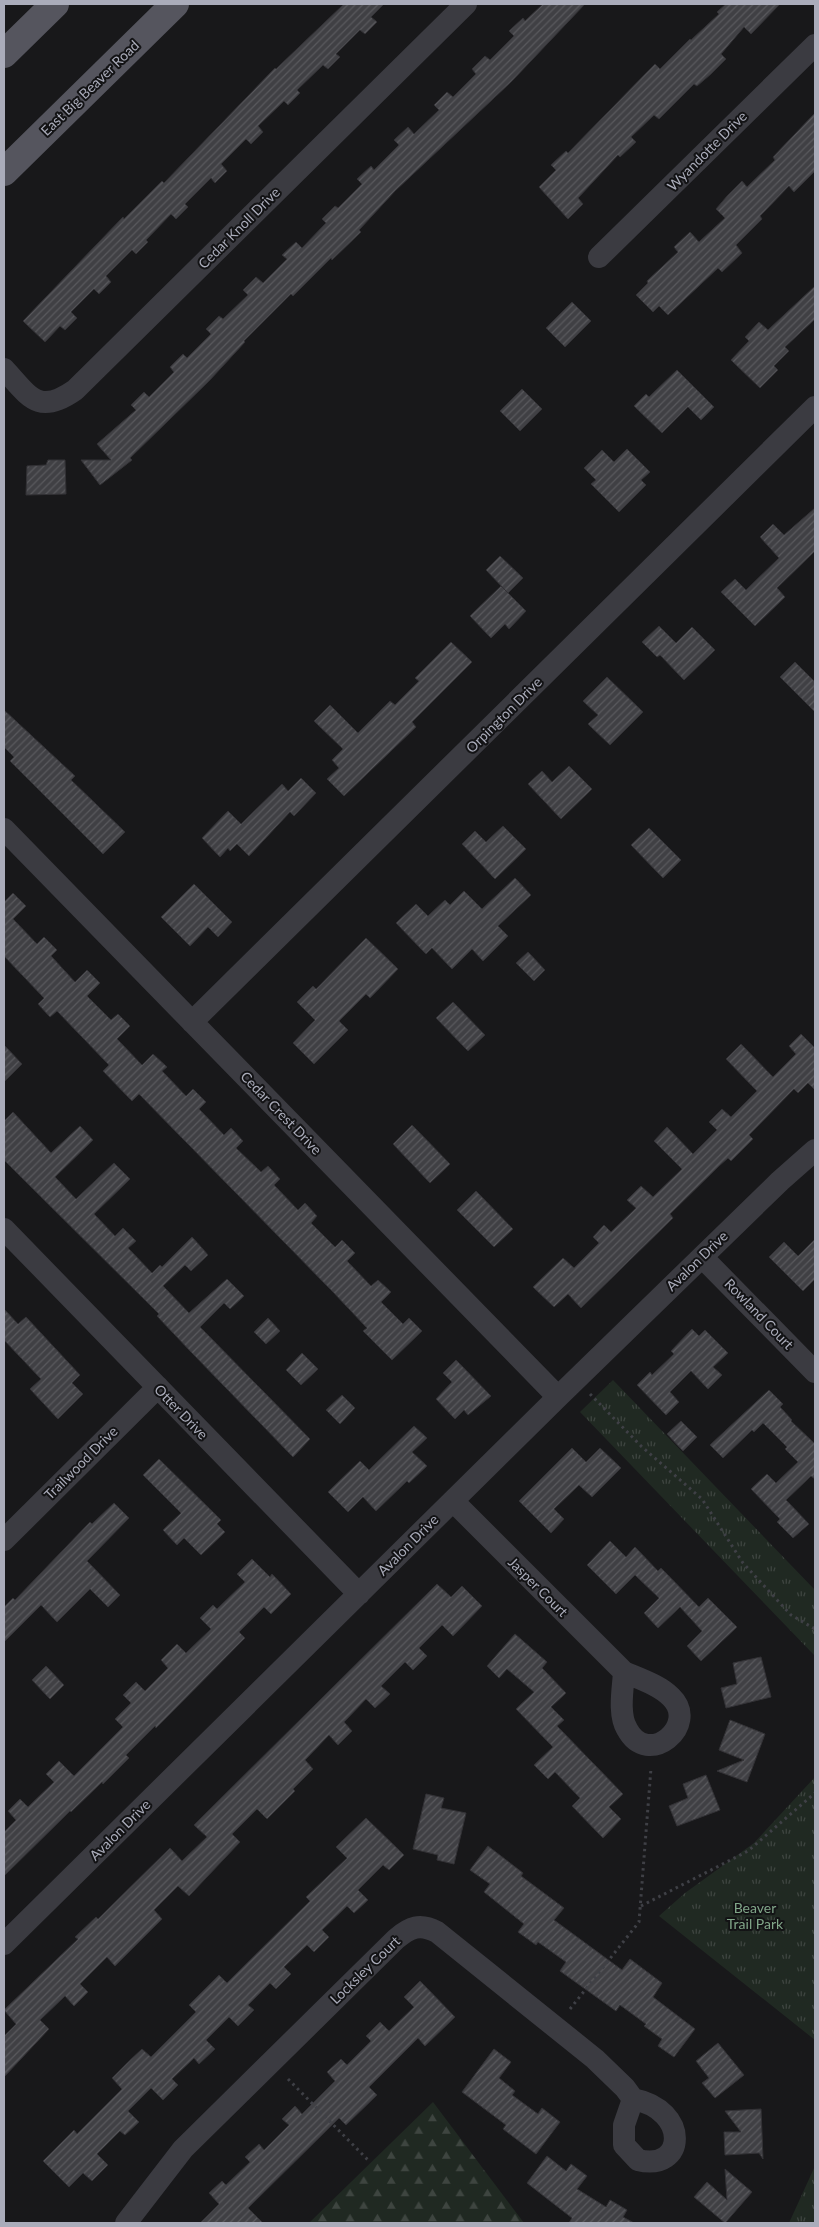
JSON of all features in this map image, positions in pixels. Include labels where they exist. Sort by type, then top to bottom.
[{"type":"main road","points":[[4,54],[54,4]]},
{"type":"main road","name":"East Big Beaver Road","points":[[4,172],[175,4]]},
{"type":"street","name":"Cedar Knoll Drive","points":[[4,369],[31,398],[41,403],[53,403],[75,390],[466,4]]},
{"type":"street","name":"Wyandotte Drive","points":[[599,257],[815,45]]},
{"type":"street","name":"Orpington Drive","points":[[192,1022],[815,407]]},
{"type":"street","name":"Cedar Crest Drive","points":[[4,829],[558,1396]]},
{"type":"street","name":"Avalon Drive","points":[[4,1944],[558,1396],[702,1256],[815,1150]]},
{"type":"street","name":"Otter Drive","points":[[4,1229],[359,1594]]},
{"type":"street","name":"Rowland Court","points":[[702,1256],[815,1372]]},
{"type":"street","name":"Trailwood Drive","points":[[4,1540],[158,1387]]},
{"type":"street","name":"Jasper Court","points":[[453,1500],[556,1605],[598,1643],[624,1672]]},
{"type":"street","name":"Locksley Court","points":[[126,2223],[183,2149],[396,1939],[407,1930],[418,1926],[437,1932],[595,2059],[625,2088],[633,2099]]},
{"type":"path","points":[[585,1388],[642,1446],[702,1499],[743,1563],[791,1614],[815,1629]]},
{"type":"path","points":[[570,2009],[639,1922],[651,1768]]},
{"type":"path","points":[[640,1907],[748,1851],[815,1793]]},
{"type":"path","points":[[288,2079],[368,2160]]},
{"type":"green space","points":[[613,1380],[815,1590],[815,1656],[580,1412]]},
{"type":"green space","name":"Beaver Trail Park","points":[[815,1777],[815,2040],[659,1916],[685,1893],[754,1843]]},
{"type":"green space","points":[[433,2102],[524,2223],[309,2223]]},
{"type":"green space","points":[[815,2166],[815,2223],[789,2223]]},
{"type":"building","points":[[344,4],[384,4],[371,17],[377,22],[365,34],[360,30],[336,54],[340,57],[328,69],[323,65],[297,90],[300,93],[288,105],[284,101],[258,126],[263,132],[251,144],[246,139],[221,164],[227,171],[215,183],[211,178],[185,204],[188,207],[176,219],[171,214],[146,240],[148,242],[136,254],[132,250],[106,276],[111,282],[99,294],[94,289],[71,312],[77,318],[65,330],[60,326],[45,342],[23,321],[123,217],[124,219],[162,181],[164,183],[275,68]]},
{"type":"building","points":[[543,4],[585,4],[511,82],[395,191],[359,230],[361,232],[332,260],[331,258],[293,296],[291,294],[244,341],[209,381],[130,458],[132,460],[100,485],[81,460],[111,460],[97,444],[136,410],[131,405],[144,392],[149,397],[174,372],[170,367],[183,354],[187,358],[211,334],[206,329],[219,316],[223,319],[248,295],[243,290],[256,277],[263,283],[287,259],[282,255],[296,242],[302,248],[326,223],[322,219],[335,206],[338,208],[362,184],[357,179],[371,166],[374,170],[399,145],[394,140],[408,127],[414,134],[439,110],[434,105],[447,92],[453,97],[476,74],[472,69],[485,56],[490,60],[514,36],[509,31],[523,18],[525,21]]},
{"type":"building","points":[[726,4],[780,4],[751,34],[744,27],[721,54],[726,59],[711,74],[697,86],[694,84],[659,119],[654,115],[631,137],[636,142],[620,157],[618,155],[578,198],[583,204],[568,219],[539,187],[556,170],[551,165],[566,151],[568,153],[655,64],[660,69],[719,14],[717,12]]},
{"type":"building","points":[[815,113],[815,171],[794,192],[789,186],[760,216],[762,219],[736,245],[742,253],[722,272],[718,268],[668,315],[659,306],[653,312],[636,295],[648,283],[647,281],[678,252],[674,247],[690,232],[699,242],[725,218],[716,209],[728,195],[742,181],[747,187],[775,160],[773,157]]},
{"type":"building","points":[[815,286],[815,319],[785,347],[789,351],[774,366],[778,370],[760,388],[731,360],[749,341],[745,337],[759,322],[768,330]]},
{"type":"building","points":[[572,302],[591,321],[565,347],[546,328]]},
{"type":"building","points":[[677,370],[714,407],[701,420],[688,407],[662,433],[634,406],[646,394],[649,397]]},
{"type":"building","points":[[522,389],[542,409],[520,431],[500,411]]},
{"type":"building","points":[[627,449],[650,472],[641,480],[646,485],[619,512],[591,484],[596,480],[584,468],[602,450],[614,462]]},
{"type":"building","points":[[48,460],[65,460],[66,494],[26,495],[27,466],[46,465]]},
{"type":"building","points":[[815,508],[815,551],[777,588],[785,597],[755,626],[721,592],[735,579],[746,590],[779,558],[760,537],[773,524],[784,535]]},
{"type":"building","points":[[500,556],[523,578],[508,593],[486,570]]},
{"type":"building","points":[[501,586],[526,611],[509,629],[505,624],[491,638],[470,616]]},
{"type":"building","points":[[659,626],[676,643],[692,627],[715,650],[684,680],[660,655],[657,657],[642,642]]},
{"type":"building","points":[[451,642],[472,662],[412,722],[416,727],[344,796],[327,779],[339,768],[332,760],[343,749],[314,721],[330,705],[358,733],[390,701],[395,705],[419,681],[415,678]]},
{"type":"building","points":[[795,662],[815,682],[815,712],[780,677]]},
{"type":"building","points":[[607,677],[643,712],[610,745],[588,724],[598,715],[583,701]]},
{"type":"building","points":[[4,710],[75,776],[71,780],[125,832],[103,854],[10,761],[14,757],[4,747]]},
{"type":"building","points":[[569,766],[592,789],[561,819],[528,784],[542,771],[552,782]]},
{"type":"building","points":[[301,778],[316,793],[294,816],[290,812],[249,856],[237,844],[230,851],[228,848],[220,857],[202,838],[228,811],[241,824],[282,784],[288,791]]},
{"type":"building","points":[[503,826],[526,849],[495,879],[462,844],[475,831],[486,842]]},
{"type":"building","points":[[649,828],[681,860],[663,878],[631,845]]},
{"type":"building","points":[[515,878],[531,895],[498,926],[508,936],[483,961],[472,949],[452,969],[432,948],[426,954],[396,923],[416,904],[428,916],[445,900],[450,905],[464,891],[482,909]]},
{"type":"building","points":[[194,884],[232,922],[218,937],[208,927],[190,946],[161,917]]},
{"type":"building","points":[[13,893],[26,906],[13,919],[37,944],[44,937],[57,950],[51,956],[75,982],[87,970],[100,983],[87,996],[111,1020],[118,1014],[130,1026],[117,1039],[142,1065],[153,1054],[167,1067],[162,1071],[186,1096],[193,1089],[206,1102],[199,1109],[224,1135],[231,1128],[243,1141],[236,1148],[261,1172],[268,1166],[280,1179],[274,1185],[298,1210],[305,1203],[317,1216],[311,1223],[335,1247],[342,1240],[355,1253],[347,1261],[371,1286],[378,1280],[391,1292],[381,1302],[403,1324],[409,1318],[422,1331],[392,1360],[363,1331],[367,1328],[333,1292],[139,1094],[132,1101],[103,1071],[109,1065],[57,1011],[50,1017],[38,1004],[44,998],[4,956],[4,902]]},
{"type":"building","points":[[366,938],[398,969],[370,998],[366,994],[339,1021],[348,1030],[314,1064],[293,1043],[315,1020],[297,1002],[313,986],[316,989]]},
{"type":"building","points":[[528,952],[545,970],[534,981],[516,963]]},
{"type":"building","points":[[453,1002],[485,1035],[468,1051],[436,1018]]},
{"type":"building","points":[[801,1034],[815,1048],[815,1090],[808,1083],[798,1093],[794,1089],[749,1135],[753,1139],[731,1161],[728,1158],[719,1166],[670,1214],[673,1218],[581,1308],[568,1294],[554,1307],[533,1287],[563,1258],[574,1268],[599,1243],[593,1237],[604,1225],[611,1232],[636,1208],[627,1200],[641,1186],[653,1197],[682,1169],[654,1141],[667,1127],[693,1154],[717,1130],[709,1122],[722,1109],[731,1117],[757,1091],[726,1059],[741,1044],[773,1077],[796,1054],[789,1046]]},
{"type":"building","points":[[4,1045],[22,1064],[4,1082]]},
{"type":"building","points":[[13,1112],[51,1153],[80,1126],[93,1140],[55,1177],[76,1199],[114,1163],[130,1179],[94,1214],[115,1236],[123,1228],[136,1241],[128,1248],[152,1273],[160,1265],[162,1267],[192,1237],[202,1248],[208,1255],[191,1271],[185,1265],[163,1286],[189,1313],[227,1279],[244,1296],[230,1309],[224,1303],[200,1327],[310,1439],[293,1457],[157,1316],[159,1314],[4,1160],[4,1121]]},
{"type":"building","points":[[412,1125],[450,1164],[430,1183],[393,1144]]},
{"type":"building","points":[[476,1191],[513,1229],[494,1247],[457,1210]]},
{"type":"building","points":[[815,1239],[815,1279],[803,1291],[769,1257],[784,1242],[798,1256]]},
{"type":"building","points":[[4,1309],[18,1324],[26,1317],[80,1375],[72,1383],[83,1394],[58,1419],[30,1389],[41,1379],[4,1340]]},
{"type":"building","points":[[268,1318],[280,1331],[266,1344],[254,1332]]},
{"type":"building","points":[[692,1329],[699,1336],[705,1330],[728,1353],[713,1367],[722,1375],[708,1389],[691,1371],[670,1392],[679,1402],[666,1415],[637,1385],[650,1372],[652,1375],[674,1354],[671,1351]]},
{"type":"building","points":[[302,1353],[318,1369],[301,1385],[286,1370]]},
{"type":"building","points":[[456,1360],[491,1396],[468,1415],[464,1410],[455,1419],[436,1399],[452,1382],[443,1373]]},
{"type":"building","points":[[769,1390],[783,1404],[780,1407],[791,1421],[815,1444],[815,1479],[811,1476],[786,1500],[809,1524],[793,1538],[777,1522],[780,1519],[751,1489],[767,1474],[776,1483],[798,1462],[785,1449],[787,1447],[763,1423],[754,1432],[752,1430],[723,1458],[710,1445]]},
{"type":"building","points":[[342,1395],[355,1408],[340,1424],[326,1410]]},
{"type":"building","points":[[681,1421],[697,1437],[683,1451],[667,1434]]},
{"type":"building","points":[[414,1426],[427,1438],[412,1452],[427,1466],[409,1483],[407,1481],[376,1511],[363,1497],[348,1512],[328,1492],[360,1461],[369,1470]]},
{"type":"building","points":[[572,1448],[586,1462],[600,1448],[621,1468],[592,1497],[579,1485],[554,1509],[564,1519],[551,1533],[519,1501]]},
{"type":"building","points":[[159,1459],[221,1520],[217,1524],[225,1532],[201,1555],[184,1538],[177,1545],[163,1530],[181,1513],[143,1475]]},
{"type":"building","points":[[114,1503],[129,1518],[87,1561],[120,1595],[108,1607],[90,1589],[57,1622],[41,1605],[4,1642],[4,1607],[13,1598],[15,1600],[90,1522],[92,1524]]},
{"type":"building","points":[[610,1541],[626,1557],[635,1547],[658,1571],[661,1568],[699,1607],[708,1598],[737,1627],[701,1661],[687,1646],[702,1631],[680,1607],[658,1628],[644,1613],[659,1598],[635,1575],[616,1594],[587,1565]]},
{"type":"building","points":[[252,1559],[270,1577],[272,1574],[291,1594],[271,1614],[264,1607],[239,1632],[245,1638],[156,1728],[155,1726],[126,1755],[129,1758],[103,1784],[102,1782],[70,1811],[4,1876],[4,1832],[16,1820],[8,1811],[20,1799],[28,1807],[54,1782],[46,1774],[59,1761],[74,1776],[123,1727],[115,1719],[131,1703],[123,1695],[136,1682],[145,1691],[168,1668],[161,1660],[177,1644],[186,1653],[211,1629],[200,1618],[213,1605],[217,1609],[245,1582],[237,1574]]},
{"type":"building","points":[[437,1584],[451,1597],[462,1586],[482,1606],[453,1636],[442,1625],[419,1648],[427,1656],[413,1670],[405,1662],[381,1686],[390,1694],[375,1708],[366,1699],[344,1722],[352,1731],[338,1745],[329,1735],[305,1760],[313,1769],[293,1789],[295,1791],[267,1819],[257,1809],[232,1834],[240,1842],[189,1896],[178,1886],[154,1910],[162,1919],[115,1966],[107,1957],[80,1984],[88,1992],[74,2006],[65,1996],[40,2020],[49,2029],[4,2077],[4,2036],[16,2024],[4,2010],[78,1939],[75,1937],[96,1917],[98,1919],[170,1848],[182,1861],[207,1837],[194,1825]]},
{"type":"building","points":[[515,1634],[547,1662],[542,1668],[566,1693],[551,1707],[564,1720],[557,1726],[623,1794],[609,1807],[621,1819],[603,1838],[572,1806],[580,1798],[555,1772],[548,1779],[534,1765],[553,1747],[516,1709],[534,1692],[507,1669],[499,1678],[487,1666]]},
{"type":"building","points":[[761,1657],[771,1697],[726,1708],[721,1688],[737,1684],[733,1663]]},
{"type":"building","points":[[46,1666],[64,1685],[50,1699],[32,1680]]},
{"type":"building","points":[[730,1720],[765,1734],[747,1782],[717,1771],[744,1760],[719,1750]]},
{"type":"building","points":[[706,1775],[720,1810],[677,1826],[669,1806],[688,1798],[683,1784]]},
{"type":"building","points":[[426,1794],[444,1798],[441,1808],[466,1813],[454,1864],[437,1860],[438,1855],[413,1849]]},
{"type":"building","points":[[366,1818],[404,1855],[389,1870],[383,1865],[358,1890],[368,1900],[354,1913],[347,1906],[322,1930],[329,1937],[314,1952],[307,1945],[284,1967],[291,1974],[276,1989],[270,1983],[248,2005],[254,2010],[238,2026],[229,2017],[206,2040],[215,2049],[199,2064],[194,2058],[172,2079],[178,2085],[163,2100],[151,2088],[128,2111],[139,2122],[125,2135],[120,2131],[97,2154],[108,2165],[92,2181],[83,2173],[69,2187],[43,2161],[74,2130],[77,2134],[122,2089],[112,2078],[127,2063],[142,2049],[151,2057],[196,2012],[189,2005],[219,1975],[227,1983],[310,1901],[306,1897],[347,1858],[336,1847]]},
{"type":"building","points":[[488,1846],[523,1873],[521,1876],[564,1908],[554,1920],[622,1970],[630,1959],[662,1983],[653,1997],[695,2029],[674,2057],[658,2046],[662,2039],[644,2026],[646,2024],[620,2005],[616,2011],[560,1971],[566,1962],[538,1942],[536,1945],[518,1932],[524,1924],[484,1892],[490,1884],[470,1870]]},
{"type":"building","points":[[420,1981],[455,2017],[425,2046],[418,2038],[369,2087],[377,2095],[346,2125],[339,2118],[248,2208],[263,2223],[200,2223],[219,2204],[209,2193],[222,2181],[226,2185],[250,2162],[245,2157],[259,2144],[264,2150],[289,2125],[282,2119],[295,2106],[302,2114],[335,2081],[327,2072],[341,2059],[347,2065],[371,2041],[366,2036],[380,2022],[389,2031],[414,2007],[404,1997]]},
{"type":"building","points":[[718,2043],[744,2075],[715,2098],[702,2083],[709,2078],[696,2061]]},
{"type":"building","points":[[494,2049],[511,2062],[499,2078],[515,2091],[512,2095],[538,2114],[542,2108],[560,2122],[536,2154],[503,2129],[506,2125],[462,2092]]},
{"type":"building","points":[[761,2109],[763,2159],[759,2153],[725,2155],[724,2132],[741,2132],[725,2111]]},
{"type":"building","points":[[547,2156],[566,2171],[571,2164],[587,2176],[577,2189],[606,2207],[610,2200],[627,2210],[623,2217],[634,2223],[569,2223],[572,2218],[527,2183]]},
{"type":"building","points":[[725,2169],[752,2192],[725,2223],[694,2197],[707,2182],[727,2200]]}]
